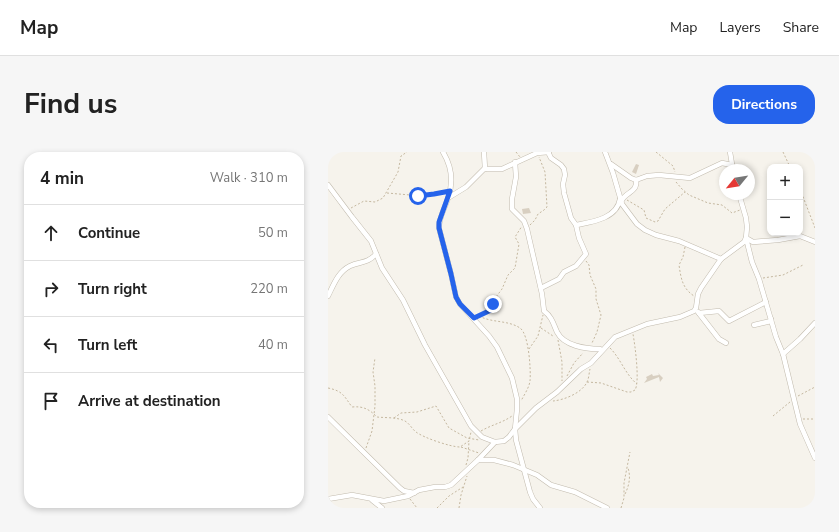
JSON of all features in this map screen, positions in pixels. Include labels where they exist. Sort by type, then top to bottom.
[{"type":"street","points":[[443,152],[450,166],[451,179],[450,191],[439,222],[439,228],[455,294],[460,304],[489,336],[504,360],[512,378],[517,399],[515,429],[517,446],[533,499],[540,508]]},
{"type":"street","points":[[484,152],[485,169]]},
{"type":"street","points":[[448,198],[466,186],[485,169],[502,169],[538,153],[548,152],[550,158],[561,165],[564,169],[564,191],[571,218],[576,225],[579,238],[586,251],[586,254],[576,266],[564,272],[559,279],[541,288]]},
{"type":"street","points":[[605,152],[622,198],[633,219],[645,230],[721,259]]},
{"type":"street","points":[[720,164],[732,164],[730,152]]},
{"type":"street","points":[[515,162],[516,178],[512,204],[514,211],[524,221],[526,227],[541,288],[544,310],[552,318],[561,338],[572,344],[587,348],[600,348]]},
{"type":"street","points":[[609,163],[624,174],[636,180],[647,176],[659,175],[690,178],[719,164]]},
{"type":"street","points":[[576,225],[604,218],[615,210],[622,198],[633,191],[637,184],[636,180]]},
{"type":"street","points":[[328,185],[368,236],[385,273],[403,300],[425,345],[471,426],[482,436],[495,442],[504,441],[509,437],[515,429],[545,401],[557,392],[581,369],[591,363],[618,334],[647,324],[697,312],[719,311],[729,321],[766,302]]},
{"type":"street","points":[[741,200],[747,227],[746,238],[752,262],[759,279],[783,354],[798,417],[815,458]]},
{"type":"street","points":[[746,238],[753,242],[802,236],[815,242]]},
{"type":"street","points":[[726,343],[719,339],[697,312],[698,296],[700,288],[721,259],[744,242],[746,238]]},
{"type":"street","points":[[328,296],[337,276],[340,273],[351,266],[367,262],[376,254]]},
{"type":"street","points":[[754,325],[770,321],[771,319]]},
{"type":"street","points":[[783,354],[815,323]]},
{"type":"street","points":[[328,417],[404,491],[405,495],[408,496]]},
{"type":"street","points":[[404,491],[413,493],[419,490],[451,485],[467,467],[486,453],[495,442]]},
{"type":"street","points":[[478,460],[494,460],[523,469],[537,475],[551,485],[575,492],[607,508]]},
{"type":"street","points":[[328,499],[352,495],[372,500],[384,501],[408,496],[419,490]]},
{"type":"street","points":[[372,500],[382,508]]},
{"type":"path","points":[[344,206],[351,207],[366,201],[378,202],[383,198],[398,172],[401,156],[406,152]]},
{"type":"path","points":[[516,152],[523,160]]},
{"type":"path","points":[[656,152],[673,166],[675,174],[678,177]]},
{"type":"path","points":[[783,152],[789,164]]},
{"type":"path","points":[[526,227],[536,220],[538,214],[547,207],[545,172],[538,153]]},
{"type":"path","points":[[672,176],[685,192],[694,198],[708,203],[722,205],[732,213],[738,212],[743,208]]},
{"type":"path","points":[[386,193],[422,196],[450,191]]},
{"type":"path","points":[[622,198],[644,210],[646,218],[655,222],[658,221],[665,209],[685,192]]},
{"type":"path","points":[[803,197],[815,228]]},
{"type":"path","points":[[460,447],[474,436],[475,431],[478,433],[501,422],[517,410],[530,382],[526,336],[521,329],[509,323],[485,320],[479,316],[492,310],[495,298],[502,289],[508,275],[515,268],[519,244],[515,237],[524,221]]},
{"type":"path","points":[[685,244],[684,253],[679,265],[682,272],[682,282],[691,294],[696,297],[698,296]]},
{"type":"path","points":[[564,381],[577,360],[591,345],[598,332],[601,315],[596,299],[596,289],[590,275],[589,265],[584,258]]},
{"type":"path","points":[[759,279],[776,277],[803,265]]},
{"type":"path","points":[[528,349],[538,336],[544,310]]},
{"type":"path","points":[[541,327],[549,334],[558,337],[562,362],[562,381]]},
{"type":"path","points":[[587,382],[601,383],[619,390],[631,392],[635,390],[638,384],[635,346],[632,330]]},
{"type":"path","points":[[607,345],[617,356],[629,376],[638,384]]},
{"type":"path","points":[[364,453],[372,431],[374,414],[375,394],[373,372],[375,358]]},
{"type":"path","points":[[545,401],[564,398],[579,391],[587,382],[591,363]]},
{"type":"path","points":[[773,416],[794,397],[815,386]]},
{"type":"path","points":[[328,388],[343,394],[352,407],[361,407],[377,417],[394,418],[406,422],[418,433],[436,442],[441,442],[480,453],[486,453]]},
{"type":"path","points":[[394,418],[401,412],[417,412],[436,406],[449,428],[470,440],[478,440],[482,436]]},
{"type":"path","points":[[798,417],[805,420],[815,420]]},
{"type":"path","points":[[459,508],[467,467],[471,426]]},
{"type":"path","points":[[624,494],[624,483],[630,452]]},
{"type":"path","points":[[620,508],[629,480],[630,474],[628,468]]},
{"type":"path","points":[[437,508],[449,496],[464,486]]},
{"type":"path","points":[[408,496],[417,508]]},
{"type":"building","points":[[636,164],[639,165],[636,174],[632,172]]},
{"type":"building","points":[[529,208],[531,213],[523,214],[522,209]]},
{"type":"building","points":[[658,373],[663,378],[660,382],[659,377],[644,383],[647,379],[646,377],[652,374],[653,376],[659,375]]},
{"type":"route","points":[[418,196],[450,191],[439,222],[439,228],[456,297],[460,304],[474,318],[492,310],[493,304]]}]
